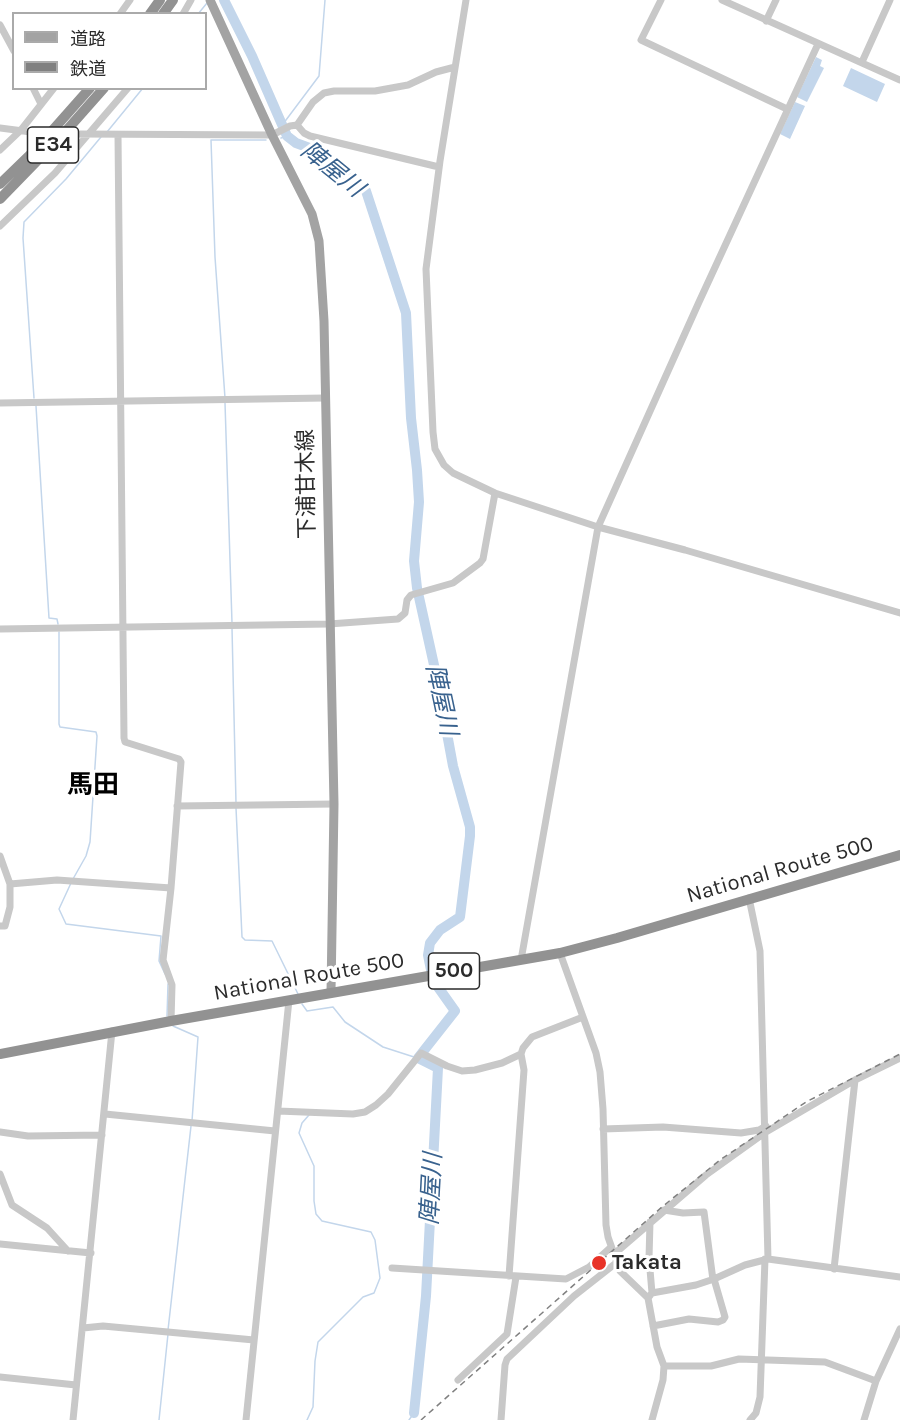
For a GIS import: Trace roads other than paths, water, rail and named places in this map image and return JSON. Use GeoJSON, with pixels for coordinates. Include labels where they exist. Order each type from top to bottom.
{"type":"FeatureCollection","features":[{"type":"Feature","properties":{"kind":"highway","name":"E34"},"geometry":{"type":"LineString","coordinates":[[0,184],[43,141],[88,90]]}},
{"type":"Feature","properties":{"kind":"highway","name":"E34"},"geometry":{"type":"LineString","coordinates":[[0,199],[59,140],[102,90]]}},
{"type":"Feature","properties":{"kind":"highway","name":"National Route 500"},"geometry":{"type":"LineString","coordinates":[[0,1054],[171,1020],[561,953],[900,855]]}},
{"type":"Feature","properties":{"kind":"main road","name":"下浦甘木線"},"geometry":{"type":"LineString","coordinates":[[210,0],[312,214],[319,241],[323,288],[326,398],[334,804],[331,992]]}},
{"type":"Feature","properties":{"kind":"street"},"geometry":{"type":"LineString","coordinates":[[466,0],[439,167],[428,248],[426,289],[435,449],[444,465],[453,473],[495,493],[598,527],[900,613]]}},
{"type":"Feature","properties":{"kind":"street"},"geometry":{"type":"LineString","coordinates":[[661,0],[641,40],[787,109]]}},
{"type":"Feature","properties":{"kind":"street"},"geometry":{"type":"LineString","coordinates":[[722,0],[900,80]]}},
{"type":"Feature","properties":{"kind":"street"},"geometry":{"type":"LineString","coordinates":[[766,21],[776,0]]}},
{"type":"Feature","properties":{"kind":"street"},"geometry":{"type":"LineString","coordinates":[[862,62],[890,0]]}},
{"type":"Feature","properties":{"kind":"street"},"geometry":{"type":"LineString","coordinates":[[0,25],[12,47]]}},
{"type":"Feature","properties":{"kind":"street"},"geometry":{"type":"LineString","coordinates":[[521,960],[598,527],[818,44]]}},
{"type":"Feature","properties":{"kind":"street"},"geometry":{"type":"LineString","coordinates":[[79,134],[275,134],[294,126],[313,102],[324,93],[375,90],[408,85],[436,72],[455,67]]}},
{"type":"Feature","properties":{"kind":"street"},"geometry":{"type":"LineString","coordinates":[[34,90],[41,104]]}},
{"type":"Feature","properties":{"kind":"street"},"geometry":{"type":"LineString","coordinates":[[0,150],[21,130],[52,90]]}},
{"type":"Feature","properties":{"kind":"street"},"geometry":{"type":"LineString","coordinates":[[0,226],[55,173],[126,90]]}},
{"type":"Feature","properties":{"kind":"street"},"geometry":{"type":"LineString","coordinates":[[294,126],[310,136],[439,167]]}},
{"type":"Feature","properties":{"kind":"street"},"geometry":{"type":"LineString","coordinates":[[0,128],[31,132]]}},
{"type":"Feature","properties":{"kind":"street"},"geometry":{"type":"LineString","coordinates":[[118,135],[119,401],[125,742],[179,759],[181,762],[163,960],[172,985],[171,1020]]}},
{"type":"Feature","properties":{"kind":"street"},"geometry":{"type":"LineString","coordinates":[[0,403],[326,398]]}},
{"type":"Feature","properties":{"kind":"street"},"geometry":{"type":"LineString","coordinates":[[0,629],[329,624],[398,619],[405,612],[407,600],[411,595],[453,583],[483,559],[495,493]]}},
{"type":"Feature","properties":{"kind":"street"},"geometry":{"type":"LineString","coordinates":[[177,806],[334,804]]}},
{"type":"Feature","properties":{"kind":"street"},"geometry":{"type":"LineString","coordinates":[[0,856],[10,884],[10,907],[5,926],[0,926]]}},
{"type":"Feature","properties":{"kind":"street"},"geometry":{"type":"LineString","coordinates":[[10,884],[57,880],[171,888]]}},
{"type":"Feature","properties":{"kind":"street"},"geometry":{"type":"LineString","coordinates":[[749,898],[760,951],[766,1129],[766,1259],[760,1396],[756,1413],[750,1420]]}},
{"type":"Feature","properties":{"kind":"street"},"geometry":{"type":"LineString","coordinates":[[561,953],[596,1053],[600,1072],[606,1225],[612,1251],[616,1263],[625,1276],[650,1296]]}},
{"type":"Feature","properties":{"kind":"street"},"geometry":{"type":"LineString","coordinates":[[246,1420],[289,1000]]}},
{"type":"Feature","properties":{"kind":"street"},"geometry":{"type":"LineString","coordinates":[[458,1380],[507,1334],[524,1070],[521,1054],[523,1048],[532,1037],[583,1017]]}},
{"type":"Feature","properties":{"kind":"street"},"geometry":{"type":"LineString","coordinates":[[73,1420],[112,1032]]}},
{"type":"Feature","properties":{"kind":"street"},"geometry":{"type":"LineString","coordinates":[[278,1111],[353,1114],[365,1112],[388,1094],[421,1053],[462,1071],[502,1063],[521,1054]]}},
{"type":"Feature","properties":{"kind":"street"},"geometry":{"type":"LineString","coordinates":[[392,1268],[566,1279],[612,1251],[766,1129],[900,1058]]}},
{"type":"Feature","properties":{"kind":"street"},"geometry":{"type":"LineString","coordinates":[[834,1269],[855,1080]]}},
{"type":"Feature","properties":{"kind":"street"},"geometry":{"type":"LineString","coordinates":[[105,1114],[275,1131]]}},
{"type":"Feature","properties":{"kind":"street"},"geometry":{"type":"LineString","coordinates":[[603,1129],[663,1127],[741,1132],[766,1129]]}},
{"type":"Feature","properties":{"kind":"street"},"geometry":{"type":"LineString","coordinates":[[0,1132],[28,1136],[102,1135]]}},
{"type":"Feature","properties":{"kind":"street"},"geometry":{"type":"LineString","coordinates":[[0,1174],[12,1205],[47,1228],[68,1251]]}},
{"type":"Feature","properties":{"kind":"street"},"geometry":{"type":"LineString","coordinates":[[653,1326],[689,1319],[718,1322],[725,1317],[713,1279],[704,1212],[683,1213],[664,1210]]}},
{"type":"Feature","properties":{"kind":"street"},"geometry":{"type":"LineString","coordinates":[[650,1222],[650,1296],[657,1347],[664,1366],[663,1380],[652,1420]]}},
{"type":"Feature","properties":{"kind":"street"},"geometry":{"type":"LineString","coordinates":[[0,1244],[90,1253]]}},
{"type":"Feature","properties":{"kind":"street"},"geometry":{"type":"LineString","coordinates":[[650,1296],[713,1279],[745,1265],[766,1259],[900,1278]]}},
{"type":"Feature","properties":{"kind":"street"},"geometry":{"type":"LineString","coordinates":[[501,1420],[507,1359],[574,1296],[616,1263]]}},
{"type":"Feature","properties":{"kind":"street"},"geometry":{"type":"LineString","coordinates":[[83,1328],[103,1326],[254,1340]]}},
{"type":"Feature","properties":{"kind":"street"},"geometry":{"type":"LineString","coordinates":[[864,1420],[876,1381],[900,1329]]}},
{"type":"Feature","properties":{"kind":"street"},"geometry":{"type":"LineString","coordinates":[[664,1366],[711,1366],[739,1359],[825,1362],[876,1381]]}},
{"type":"Feature","properties":{"kind":"street"},"geometry":{"type":"LineString","coordinates":[[0,1377],[76,1385]]}},
{"type":"Feature","properties":{"kind":"water"},"geometry":{"type":"Polygon","coordinates":[[[816,57],[822,60],[820,66],[824,68],[807,102],[797,97],[816,57]]]}},
{"type":"Feature","properties":{"kind":"water"},"geometry":{"type":"Polygon","coordinates":[[[851,68],[885,84],[877,102],[843,86],[851,68]]]}},
{"type":"Feature","properties":{"kind":"water"},"geometry":{"type":"Polygon","coordinates":[[[795,102],[805,106],[790,139],[780,134],[795,102]]]}},
{"type":"Feature","properties":{"kind":"waterway","name":"陣屋川"},"geometry":{"type":"LineString","coordinates":[[224,0],[252,56],[287,136],[296,143],[315,150],[366,191],[406,313],[411,418],[419,502],[414,561],[417,588],[453,766],[470,827],[460,917],[440,930],[430,943],[428,955],[433,980],[455,1011],[418,1058],[438,1068],[426,1296],[414,1413]]}},
{"type":"Feature","properties":{"kind":"waterway"},"geometry":{"type":"LineString","coordinates":[[283,124],[319,76],[325,0]]}},
{"type":"Feature","properties":{"kind":"waterway"},"geometry":{"type":"LineString","coordinates":[[200,12],[207,3]]}},
{"type":"Feature","properties":{"kind":"waterway"},"geometry":{"type":"LineString","coordinates":[[107,132],[141,90]]}},
{"type":"Feature","properties":{"kind":"waterway","name":"陣屋川"},"geometry":{"type":"LineString","coordinates":[[281,138],[287,136]]}},
{"type":"Feature","properties":{"kind":"waterway"},"geometry":{"type":"LineString","coordinates":[[34,398],[23,238],[24,222],[66,179],[101,137]]}},
{"type":"Feature","properties":{"kind":"waterway"},"geometry":{"type":"LineString","coordinates":[[225,398],[215,257],[211,140],[266,140]]}},
{"type":"Feature","properties":{"kind":"waterway"},"geometry":{"type":"LineString","coordinates":[[225,403],[232,623]]}},
{"type":"Feature","properties":{"kind":"waterway"},"geometry":{"type":"LineString","coordinates":[[36,406],[49,618],[57,619],[58,624]]}},
{"type":"Feature","properties":{"kind":"waterway"},"geometry":{"type":"LineString","coordinates":[[232,628],[236,803]]}},
{"type":"Feature","properties":{"kind":"waterway"},"geometry":{"type":"LineString","coordinates":[[59,632],[60,727],[96,732],[97,736],[90,842],[86,856],[73,879]]}},
{"type":"Feature","properties":{"kind":"waterway"},"geometry":{"type":"LineString","coordinates":[[236,808],[242,937],[245,940],[272,941],[298,994]]}},
{"type":"Feature","properties":{"kind":"waterway"},"geometry":{"type":"LineString","coordinates":[[71,883],[59,909],[66,924],[161,936],[159,961],[165,974]]}},
{"type":"Feature","properties":{"kind":"waterway"},"geometry":{"type":"LineString","coordinates":[[167,1016],[168,984]]}},
{"type":"Feature","properties":{"kind":"waterway"},"geometry":{"type":"LineString","coordinates":[[302,1004],[307,1011],[333,1007],[345,1022],[383,1047],[414,1057]]}},
{"type":"Feature","properties":{"kind":"waterway"},"geometry":{"type":"LineString","coordinates":[[173,1026],[198,1037],[192,1121]]}},
{"type":"Feature","properties":{"kind":"waterway"},"geometry":{"type":"LineString","coordinates":[[307,1420],[313,1407],[318,1342],[363,1297],[374,1293],[380,1278],[375,1240],[371,1232],[322,1221],[316,1214],[314,1166],[299,1133],[302,1123],[309,1115]]}},
{"type":"Feature","properties":{"kind":"waterway"},"geometry":{"type":"LineString","coordinates":[[168,1330],[191,1126]]}},
{"type":"Feature","properties":{"kind":"waterway"},"geometry":{"type":"LineString","coordinates":[[159,1420],[168,1334]]}},
{"type":"Feature","properties":{"kind":"waterway"},"geometry":{"type":"LineString","coordinates":[[409,1420],[414,1413]]}},
{"type":"Feature","properties":{"kind":"tunnel"},"geometry":{"type":"LineString","coordinates":[[31,132],[53,133]]}},
{"type":"Feature","properties":{"kind":"railway"},"geometry":{"type":"LineString","coordinates":[[421,1420],[662,1207],[720,1160],[806,1102],[900,1054]]}},
{"type":"Feature","properties":{"kind":"place","name":"Takata"},"geometry":{"type":"Point","coordinates":[599,1263]}},
{"type":"Feature","properties":{"kind":"district","name":"馬田"},"geometry":{"type":"Point","coordinates":[93,786]}}]}
